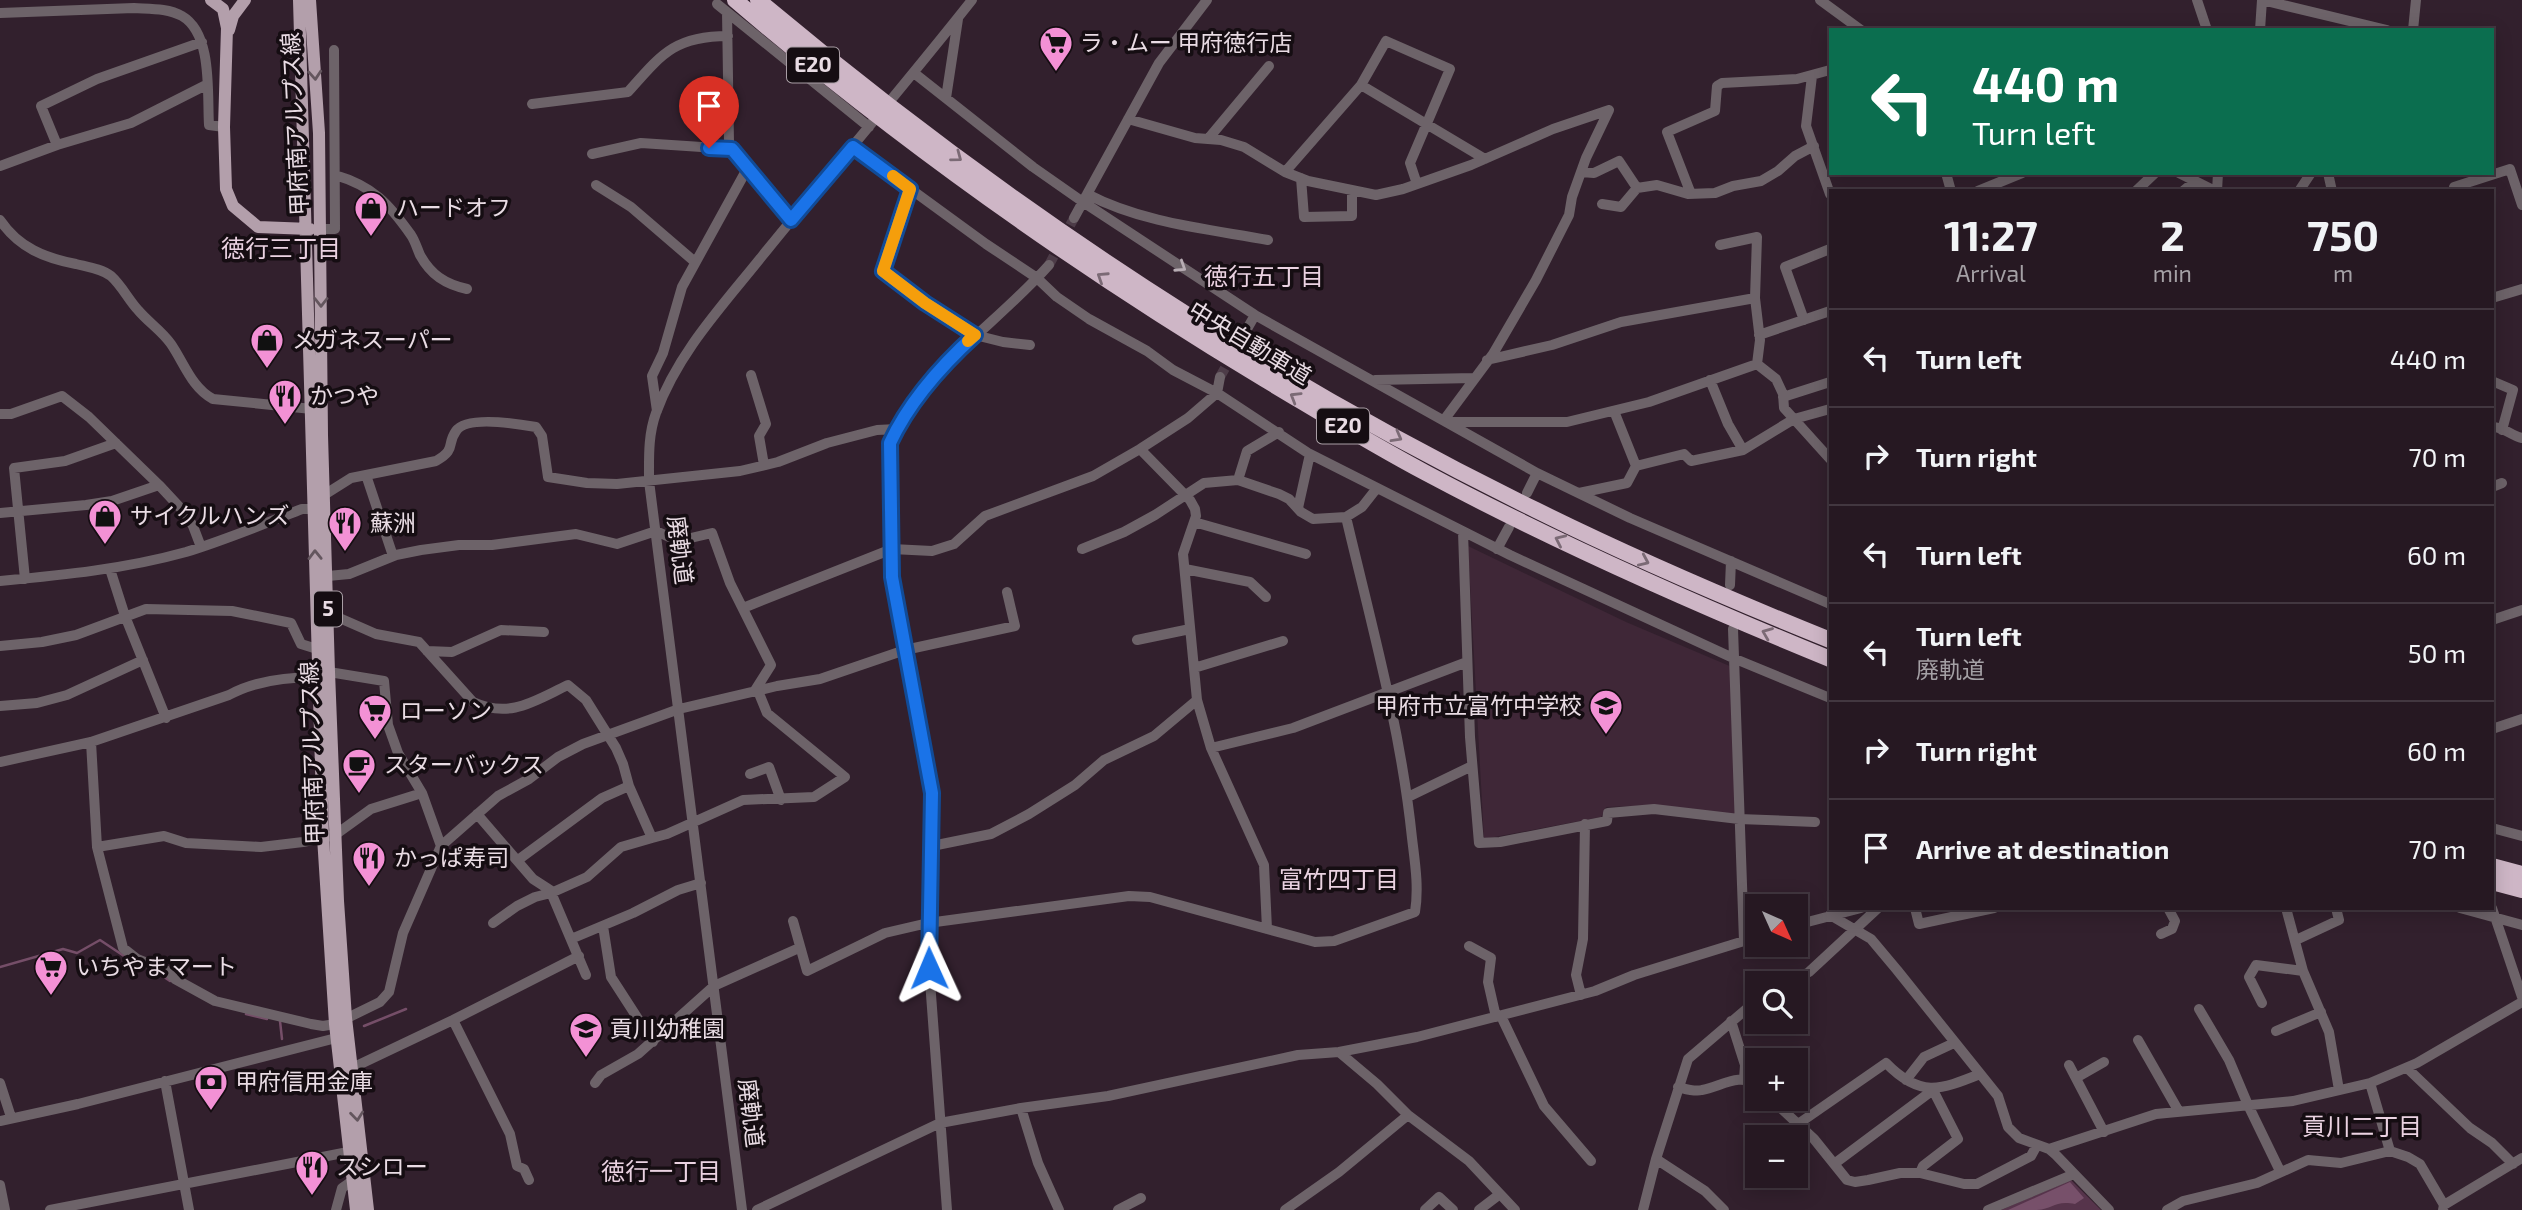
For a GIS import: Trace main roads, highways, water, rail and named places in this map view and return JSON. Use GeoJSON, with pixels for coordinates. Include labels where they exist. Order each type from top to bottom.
{"type":"FeatureCollection","features":[{"type":"Feature","properties":{"kind":"highway","name":"中央自動車道"},"geometry":{"type":"LineString","coordinates":[[758,0],[897,122],[1209,328],[1320,395],[1535,510],[1644,561],[1829,640]]}},
{"type":"Feature","properties":{"kind":"highway","name":"中央自動車道"},"geometry":{"type":"LineString","coordinates":[[731,6],[897,122],[1099,275],[1201,341],[1424,472],[1623,569],[1829,659]]}},
{"type":"Feature","properties":{"kind":"highway"},"geometry":{"type":"LineString","coordinates":[[2494,867],[2522,874]]}},
{"type":"Feature","properties":{"kind":"highway"},"geometry":{"type":"LineString","coordinates":[[2494,883],[2522,890]]}},
{"type":"Feature","properties":{"kind":"main road"},"geometry":{"type":"LineString","coordinates":[[211,0],[223,9],[228,33]]}},
{"type":"Feature","properties":{"kind":"main road"},"geometry":{"type":"LineString","coordinates":[[245,0],[233,16],[228,33],[224,127],[226,189],[233,206],[258,227],[321,229]]}},
{"type":"Feature","properties":{"kind":"main road","name":"甲府南アルプス線"},"geometry":{"type":"LineString","coordinates":[[305,4],[319,133],[321,504],[317,649],[323,675]]}},
{"type":"Feature","properties":{"kind":"main road","name":"甲府南アルプス線"},"geometry":{"type":"LineString","coordinates":[[305,4],[304,230],[312,409],[328,576],[323,675],[329,836],[348,1152],[356,1210]]}},
{"type":"Feature","properties":{"kind":"main road","name":"甲府南アルプス線"},"geometry":{"type":"LineString","coordinates":[[342,1036],[352,1068],[368,1210]]}},
{"type":"Feature","properties":{"kind":"waterway"},"geometry":{"type":"LineString","coordinates":[[0,967],[63,949],[77,953],[100,940],[130,960]]}},
{"type":"Feature","properties":{"kind":"waterway"},"geometry":{"type":"LineString","coordinates":[[158,973],[170,981]]}},
{"type":"Feature","properties":{"kind":"waterway"},"geometry":{"type":"LineString","coordinates":[[364,1026],[406,1009]]}},
{"type":"Feature","properties":{"kind":"waterway"},"geometry":{"type":"LineString","coordinates":[[246,1014],[267,1019]]}},
{"type":"Feature","properties":{"kind":"waterway"},"geometry":{"type":"LineString","coordinates":[[280,1021],[282,1039]]}},
{"type":"Feature","properties":{"kind":"tunnel"},"geometry":{"type":"LineString","coordinates":[[1049,265],[1074,218]]}},
{"type":"Feature","properties":{"kind":"tunnel"},"geometry":{"type":"LineString","coordinates":[[1220,377],[1247,329]]}},
{"type":"Feature","properties":{"kind":"place","name":"ラ・ムー 甲府徳行店"},"geometry":{"type":"Point","coordinates":[1056,73]}},
{"type":"Feature","properties":{"kind":"place","name":"ハードオフ"},"geometry":{"type":"Point","coordinates":[371,238]}},
{"type":"Feature","properties":{"kind":"place","name":"メガネスーパー"},"geometry":{"type":"Point","coordinates":[267,370]}},
{"type":"Feature","properties":{"kind":"place","name":"かつや"},"geometry":{"type":"Point","coordinates":[285,426]}},
{"type":"Feature","properties":{"kind":"place","name":"サイクルハンズ"},"geometry":{"type":"Point","coordinates":[105,546]}},
{"type":"Feature","properties":{"kind":"place","name":"蘇洲"},"geometry":{"type":"Point","coordinates":[345,553]}},
{"type":"Feature","properties":{"kind":"place","name":"甲府市立富竹中学校"},"geometry":{"type":"Point","coordinates":[1606,736]}},
{"type":"Feature","properties":{"kind":"place","name":"ローソン"},"geometry":{"type":"Point","coordinates":[375,741]}},
{"type":"Feature","properties":{"kind":"place","name":"スターバックス"},"geometry":{"type":"Point","coordinates":[359,795]}},
{"type":"Feature","properties":{"kind":"place","name":"かっぱ寿司"},"geometry":{"type":"Point","coordinates":[369,888]}},
{"type":"Feature","properties":{"kind":"place","name":"いちやまマート"},"geometry":{"type":"Point","coordinates":[51,997]}},
{"type":"Feature","properties":{"kind":"place","name":"貢川幼稚園"},"geometry":{"type":"Point","coordinates":[586,1059]}},
{"type":"Feature","properties":{"kind":"place","name":"甲府信用金庫"},"geometry":{"type":"Point","coordinates":[211,1112]}},
{"type":"Feature","properties":{"kind":"place","name":"スシロー"},"geometry":{"type":"Point","coordinates":[312,1197]}},
{"type":"Feature","properties":{"kind":"district","name":"徳行三丁目"},"geometry":{"type":"Point","coordinates":[281,249]}},
{"type":"Feature","properties":{"kind":"district","name":"徳行五丁目"},"geometry":{"type":"Point","coordinates":[1264,277]}},
{"type":"Feature","properties":{"kind":"district","name":"富竹四丁目"},"geometry":{"type":"Point","coordinates":[1339,880]}},
{"type":"Feature","properties":{"kind":"district","name":"貢川二丁目"},"geometry":{"type":"Point","coordinates":[2362,1127]}},
{"type":"Feature","properties":{"kind":"district","name":"徳行一丁目"},"geometry":{"type":"Point","coordinates":[661,1172]}}]}
